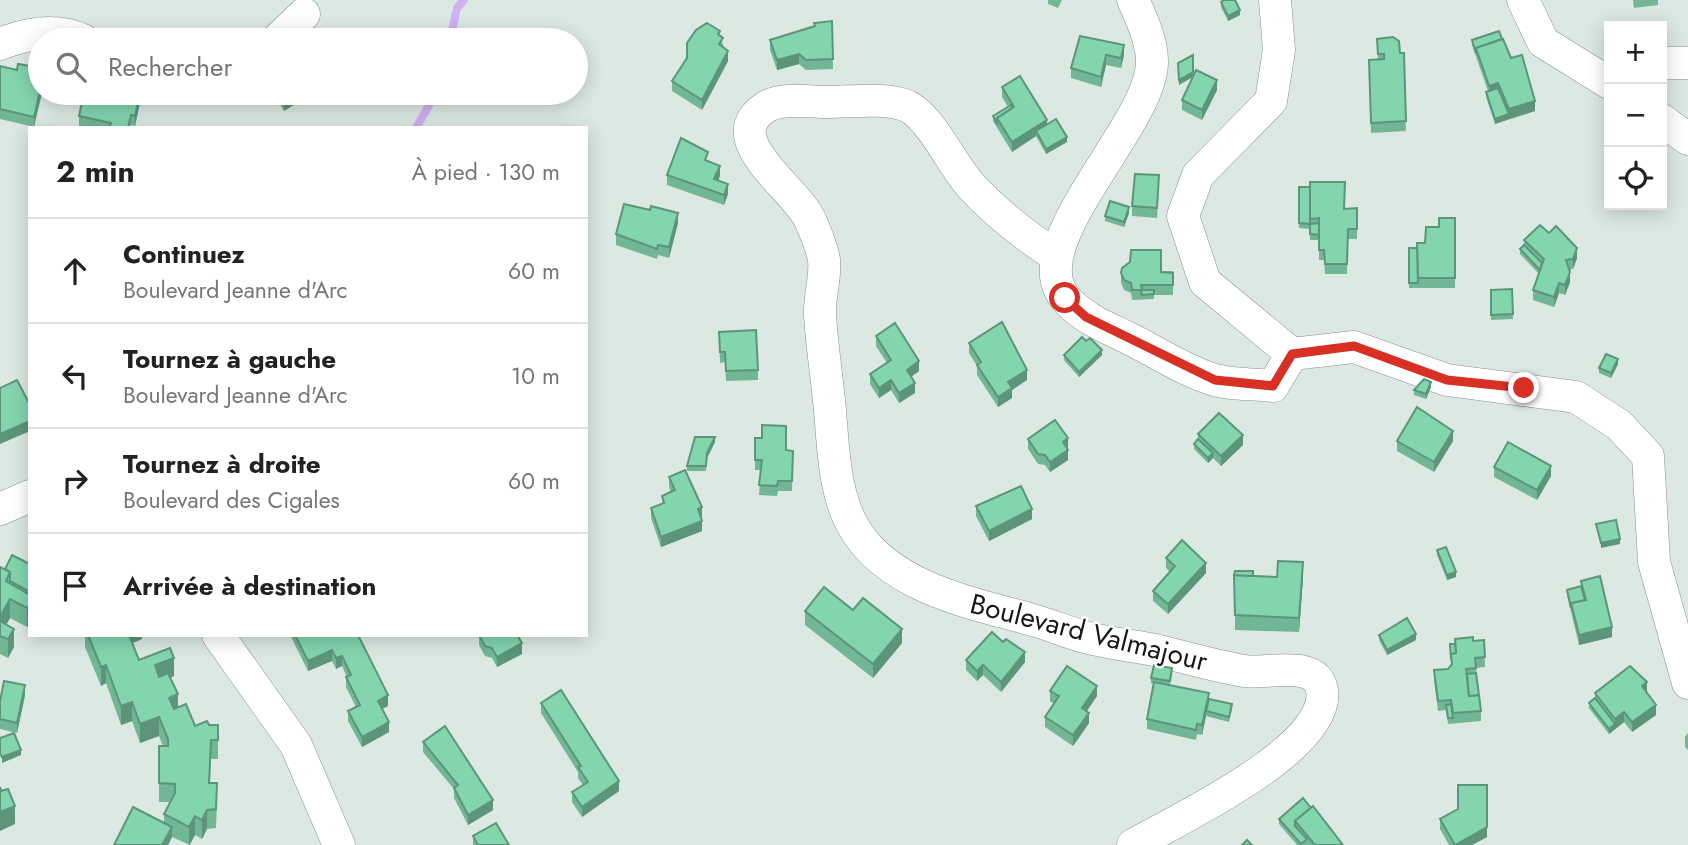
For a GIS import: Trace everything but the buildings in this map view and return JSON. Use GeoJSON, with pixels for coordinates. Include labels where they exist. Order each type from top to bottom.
{"type":"FeatureCollection","features":[{"type":"Feature","properties":{"kind":"street"},"geometry":{"type":"LineString","coordinates":[[1133,0],[1141,16],[1152,60],[1146,92],[1068,227],[1056,256],[1056,279],[1065,298],[1086,317],[1215,380],[1273,386],[1292,354]]}},
{"type":"Feature","properties":{"kind":"street"},"geometry":{"type":"LineString","coordinates":[[1275,0],[1279,50],[1270,102],[1198,175],[1183,216],[1205,282],[1292,354],[1354,346],[1447,380],[1576,397],[1619,425],[1648,456],[1654,562],[1688,683]]}},
{"type":"Feature","properties":{"kind":"street"},"geometry":{"type":"LineString","coordinates":[[1524,0],[1543,43],[1595,66]]}},
{"type":"Feature","properties":{"kind":"street"},"geometry":{"type":"LineString","coordinates":[[289,28],[304,14]]}},
{"type":"Feature","properties":{"kind":"street"},"geometry":{"type":"LineString","coordinates":[[0,44],[28,37]]}},
{"type":"Feature","properties":{"kind":"street"},"geometry":{"type":"LineString","coordinates":[[1667,63],[1688,62]]}},
{"type":"Feature","properties":{"kind":"street","name":"Boulevard Valmajour"},"geometry":{"type":"LineString","coordinates":[[1056,256],[1016,230],[970,184],[930,127],[912,108],[895,103],[788,102],[767,105],[756,117],[750,132],[751,146],[760,161],[792,191],[807,211],[824,262],[820,311],[835,485],[851,524],[886,565],[948,596],[1087,638],[1247,672],[1293,670],[1309,674],[1322,688],[1321,703],[1311,726],[1291,747],[1238,787],[1133,845]]}},
{"type":"Feature","properties":{"kind":"street"},"geometry":{"type":"LineString","coordinates":[[1667,124],[1688,139]]}},
{"type":"Feature","properties":{"kind":"street"},"geometry":{"type":"LineString","coordinates":[[0,509],[28,497]]}},
{"type":"Feature","properties":{"kind":"street"},"geometry":{"type":"LineString","coordinates":[[219,637],[296,744],[339,845]]}},
{"type":"Feature","properties":{"kind":"waterway"},"geometry":{"type":"LineString","coordinates":[[453,28],[457,8],[464,0]]}},
{"type":"Feature","properties":{"kind":"waterway"},"geometry":{"type":"LineString","coordinates":[[417,126],[429,105]]}},
{"type":"Feature","properties":{"kind":"route"},"geometry":{"type":"LineString","coordinates":[[1065,298],[1086,317],[1215,380],[1273,386],[1292,354],[1354,346],[1447,380],[1524,388]]}}]}
